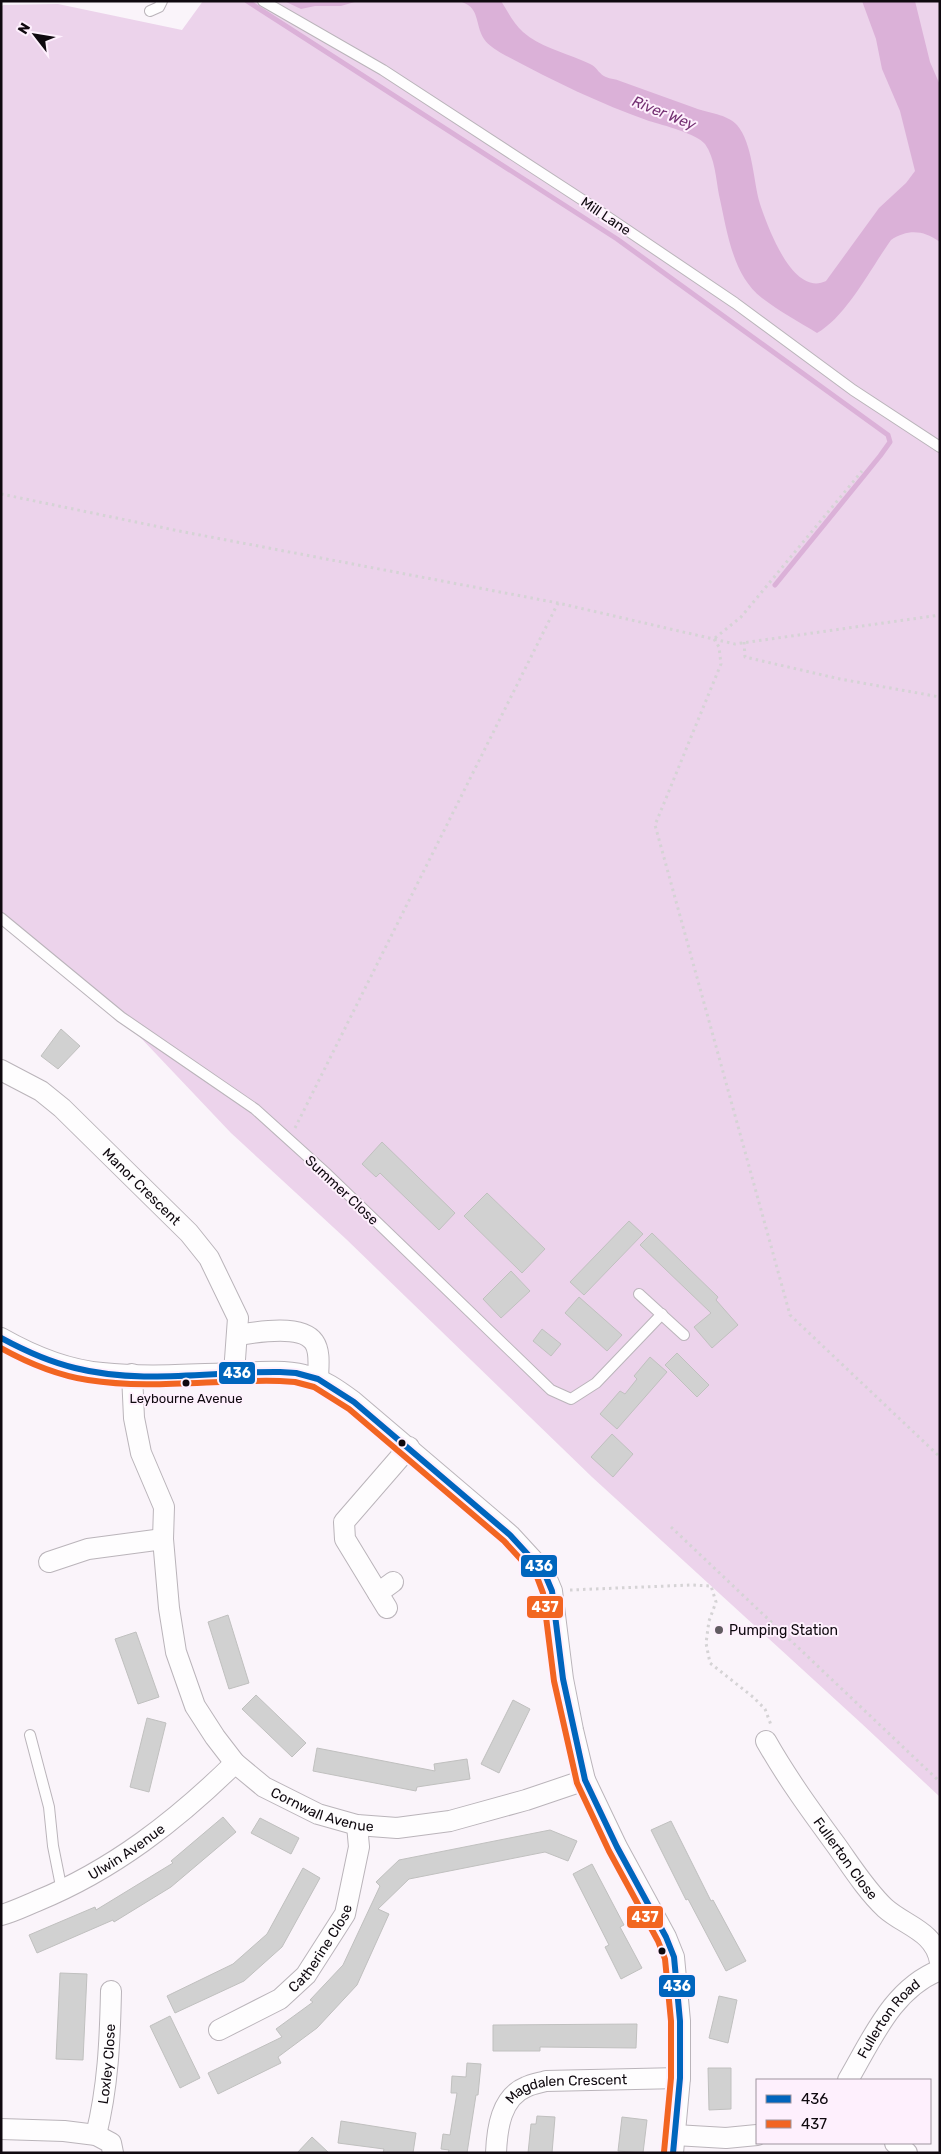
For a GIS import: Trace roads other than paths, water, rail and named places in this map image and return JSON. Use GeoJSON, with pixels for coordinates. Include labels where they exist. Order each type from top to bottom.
{"type":"FeatureCollection","features":[{"type":"Feature","properties":{"kind":"street","name":"Manor Crescent"},"geometry":{"type":"LineString","coordinates":[[1,1070],[41,1092],[62,1108],[189,1233],[209,1258],[238,1318],[234,1373]]}},
{"type":"Feature","properties":{"kind":"street"},"geometry":{"type":"LineString","coordinates":[[238,1335],[265,1331],[298,1332],[314,1341],[318,1354],[318,1380]]}},
{"type":"Feature","properties":{"kind":"street"},"geometry":{"type":"LineString","coordinates":[[1,1338],[57,1363],[100,1373],[265,1372],[305,1375],[318,1380],[335,1388],[409,1447],[510,1535],[544,1572],[552,1591],[563,1679],[573,1730],[586,1780],[617,1847],[666,1937],[674,1957],[680,2021],[680,2078],[674,2144],[756,2135]]}},
{"type":"Feature","properties":{"kind":"street"},"geometry":{"type":"LineString","coordinates":[[50,1562],[88,1549],[162,1539],[164,1507],[141,1453],[134,1418],[132,1374]]}},
{"type":"Feature","properties":{"kind":"street"},"geometry":{"type":"LineString","coordinates":[[386,1594],[344,1539],[344,1522],[409,1447]]}},
{"type":"Feature","properties":{"kind":"street","name":"Cornwall Avenue"},"geometry":{"type":"LineString","coordinates":[[162,1539],[169,1608],[176,1652],[196,1706],[215,1737],[235,1763],[264,1787],[318,1814],[357,1825],[397,1828],[450,1821],[526,1800],[586,1780]]}},
{"type":"Feature","properties":{"kind":"street","name":"Fullerton Close"},"geometry":{"type":"LineString","coordinates":[[766,1741],[786,1775],[863,1882],[886,1908],[922,1932],[937,1948],[940,1962]]}},
{"type":"Feature","properties":{"kind":"street","name":"Ulwin Avenue"},"geometry":{"type":"LineString","coordinates":[[1,1915],[62,1891],[136,1848],[200,1797],[235,1763]]}},
{"type":"Feature","properties":{"kind":"street","name":"Catherine Close"},"geometry":{"type":"LineString","coordinates":[[219,2030],[280,1999],[306,1975],[345,1914],[359,1847],[357,1825]]}},
{"type":"Feature","properties":{"kind":"street","name":"Fullerton Road"},"geometry":{"type":"LineString","coordinates":[[849,2079],[897,2001],[918,1981],[940,1970]]}},
{"type":"Feature","properties":{"kind":"street","name":"Loxley Close"},"geometry":{"type":"LineString","coordinates":[[96,2135],[104,2102],[109,2049],[111,1991]]}},
{"type":"Feature","properties":{"kind":"street","name":"Magdalen Crescent"},"geometry":{"type":"LineString","coordinates":[[496,2153],[496,2135],[503,2113],[510,2098],[525,2087],[546,2081],[680,2078]]}},
{"type":"Feature","properties":{"kind":"street"},"geometry":{"type":"LineString","coordinates":[[1,2129],[64,2131],[96,2135],[111,2143],[113,2153]]}},
{"type":"Feature","properties":{"kind":"street"},"geometry":{"type":"LineString","coordinates":[[896,2144],[907,2153]]}},
{"type":"Feature","properties":{"kind":"lane"},"geometry":{"type":"LineString","coordinates":[[150,11],[159,7],[162,1]]}},
{"type":"Feature","properties":{"kind":"lane","name":"Mill Lane"},"geometry":{"type":"LineString","coordinates":[[263,1],[383,70],[573,194],[735,304],[853,390],[940,447]]}},
{"type":"Feature","properties":{"kind":"lane","name":"Summer Close"},"geometry":{"type":"LineString","coordinates":[[1,918],[121,1017],[255,1109],[327,1174],[551,1390],[571,1399],[596,1383],[662,1314]]}},
{"type":"Feature","properties":{"kind":"lane"},"geometry":{"type":"LineString","coordinates":[[639,1294],[684,1335]]}},
{"type":"Feature","properties":{"kind":"lane"},"geometry":{"type":"LineString","coordinates":[[30,1735],[49,1807],[53,1846],[62,1891]]}},
{"type":"Feature","properties":{"kind":"water"},"geometry":{"type":"Polygon","coordinates":[[[284,1],[358,1],[341,6],[315,6],[301,9],[284,1]]]}},
{"type":"Feature","properties":{"kind":"water","name":"River Wey"},"geometry":{"type":"Polygon","coordinates":[[[458,1],[501,1],[520,29],[536,41],[591,64],[608,78],[733,121],[746,142],[760,204],[776,243],[793,270],[803,279],[814,283],[826,281],[879,208],[906,183],[915,171],[900,111],[882,69],[876,39],[862,1],[915,1],[930,62],[940,85],[940,242],[928,235],[916,232],[903,234],[891,240],[848,304],[828,326],[817,333],[762,298],[744,277],[732,251],[713,162],[705,144],[701,140],[592,98],[501,53],[484,39],[474,11],[465,3],[458,1]]]}},
{"type":"Feature","properties":{"kind":"waterway"},"geometry":{"type":"LineString","coordinates":[[247,1],[617,239],[888,435],[890,442],[880,456],[775,585]]}},
{"type":"Feature","properties":{"kind":"place","name":"Leybourne Avenue"},"geometry":{"type":"Point","coordinates":[186,1383]}},
{"type":"Feature","properties":{"kind":"place","name":"Pumping Station"},"geometry":{"type":"Point","coordinates":[719,1630]}}]}
